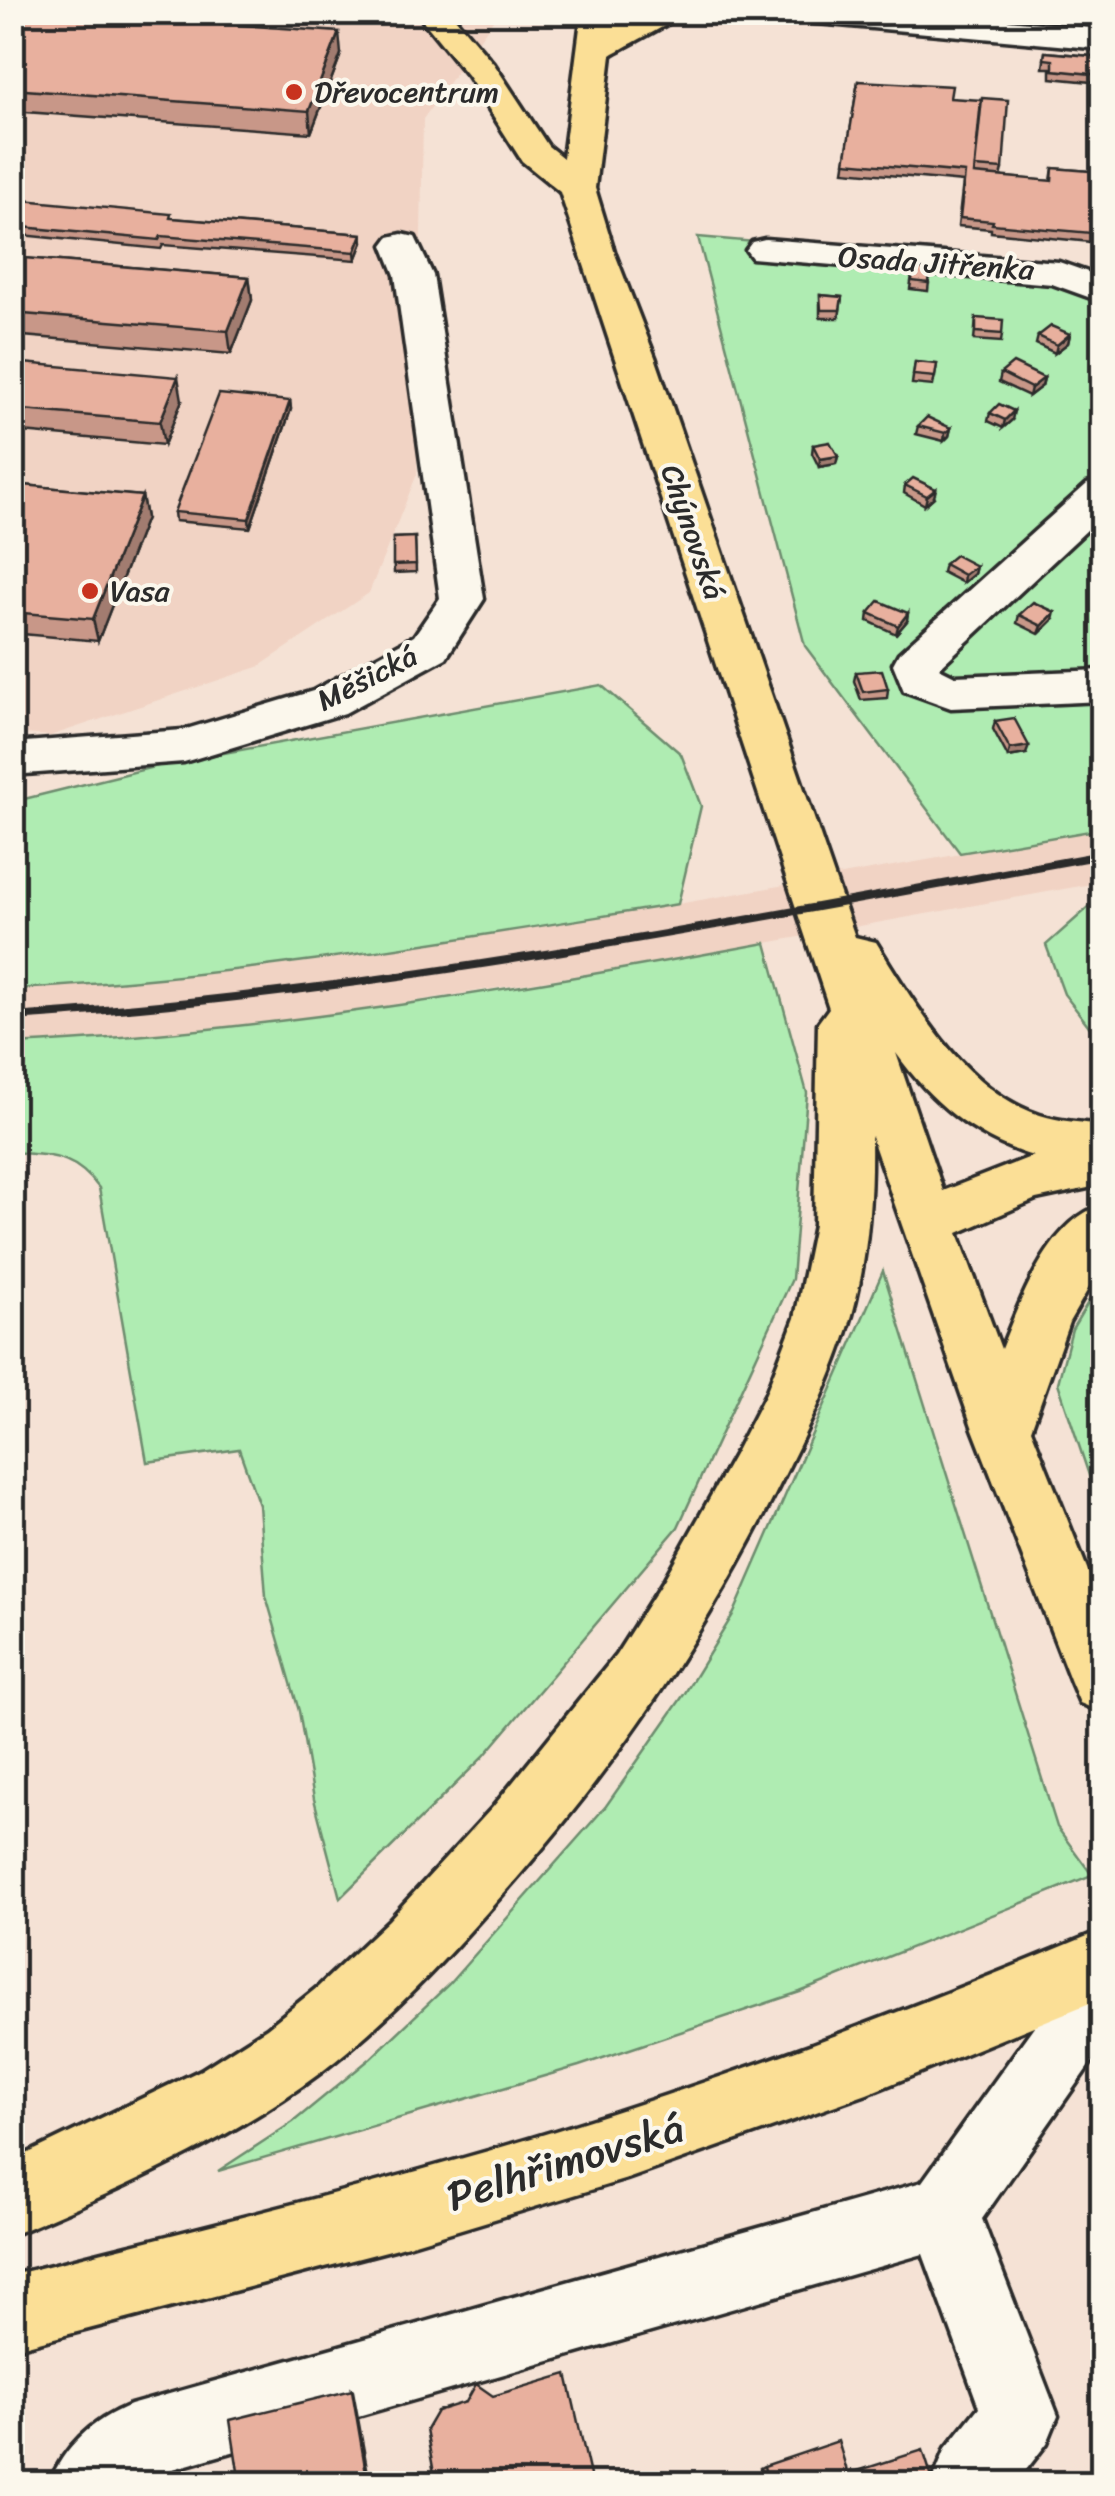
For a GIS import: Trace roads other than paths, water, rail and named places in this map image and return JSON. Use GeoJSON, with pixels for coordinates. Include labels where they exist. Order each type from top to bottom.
{"type":"FeatureCollection","features":[{"type":"Feature","properties":{"kind":"main road"},"geometry":{"type":"LineString","coordinates":[[432,12],[482,71],[535,154],[577,188]]}},
{"type":"Feature","properties":{"kind":"main road","name":"Chýnovská"},"geometry":{"type":"LineString","coordinates":[[599,12],[577,188],[596,254],[810,875]]}},
{"type":"Feature","properties":{"kind":"main road"},"geometry":{"type":"LineString","coordinates":[[593,50],[637,24],[669,12]]}},
{"type":"Feature","properties":{"kind":"main road"},"geometry":{"type":"LineString","coordinates":[[810,875],[927,1223],[1002,1429],[1102,1682]]}},
{"type":"Feature","properties":{"kind":"main road"},"geometry":{"type":"LineString","coordinates":[[810,875],[921,1053],[961,1094],[1006,1126],[1031,1136],[1057,1143],[1102,1146]]}},
{"type":"Feature","properties":{"kind":"main road"},"geometry":{"type":"LineString","coordinates":[[12,2199],[242,2084],[338,2016],[382,1978],[542,1802],[622,1698],[760,1463],[796,1389],[830,1294],[844,1206],[845,986]]}},
{"type":"Feature","properties":{"kind":"main road"},"geometry":{"type":"LineString","coordinates":[[927,1223],[1009,1184],[1048,1172],[1102,1163]]}},
{"type":"Feature","properties":{"kind":"main road"},"geometry":{"type":"LineString","coordinates":[[1002,1429],[1048,1303],[1072,1262],[1102,1228]]}},
{"type":"Feature","properties":{"kind":"main road","name":"Pelhřimovská"},"geometry":{"type":"LineString","coordinates":[[12,2312],[290,2242],[626,2145],[892,2050],[1102,1964]]}},
{"type":"Feature","properties":{"kind":"street"},"geometry":{"type":"LineString","coordinates":[[806,12],[1102,39]]}},
{"type":"Feature","properties":{"kind":"street","name":"Měšická"},"geometry":{"type":"LineString","coordinates":[[12,759],[184,746],[328,702],[430,647],[462,598],[414,275],[402,245]]}},
{"type":"Feature","properties":{"kind":"street","name":"Osada Jitřenka"},"geometry":{"type":"LineString","coordinates":[[765,250],[1059,273],[1102,291]]}},
{"type":"Feature","properties":{"kind":"street"},"geometry":{"type":"LineString","coordinates":[[1102,492],[915,664],[920,680],[951,692],[1102,686]]}},
{"type":"Feature","properties":{"kind":"street"},"geometry":{"type":"LineString","coordinates":[[87,2484],[130,2443],[944,2212],[1102,1989]]}},
{"type":"Feature","properties":{"kind":"street"},"geometry":{"type":"LineString","coordinates":[[944,2212],[1020,2416],[972,2475]]}},
{"type":"Feature","properties":{"kind":"railway"},"geometry":{"type":"LineString","coordinates":[[12,1017],[149,1006],[423,973],[695,929],[1102,855]]}},
{"type":"Feature","properties":{"kind":"place","name":"Dřevocentrum"},"geometry":{"type":"Point","coordinates":[294,92]}},
{"type":"Feature","properties":{"kind":"place","name":"Vasa"},"geometry":{"type":"Point","coordinates":[90,591]}}]}
